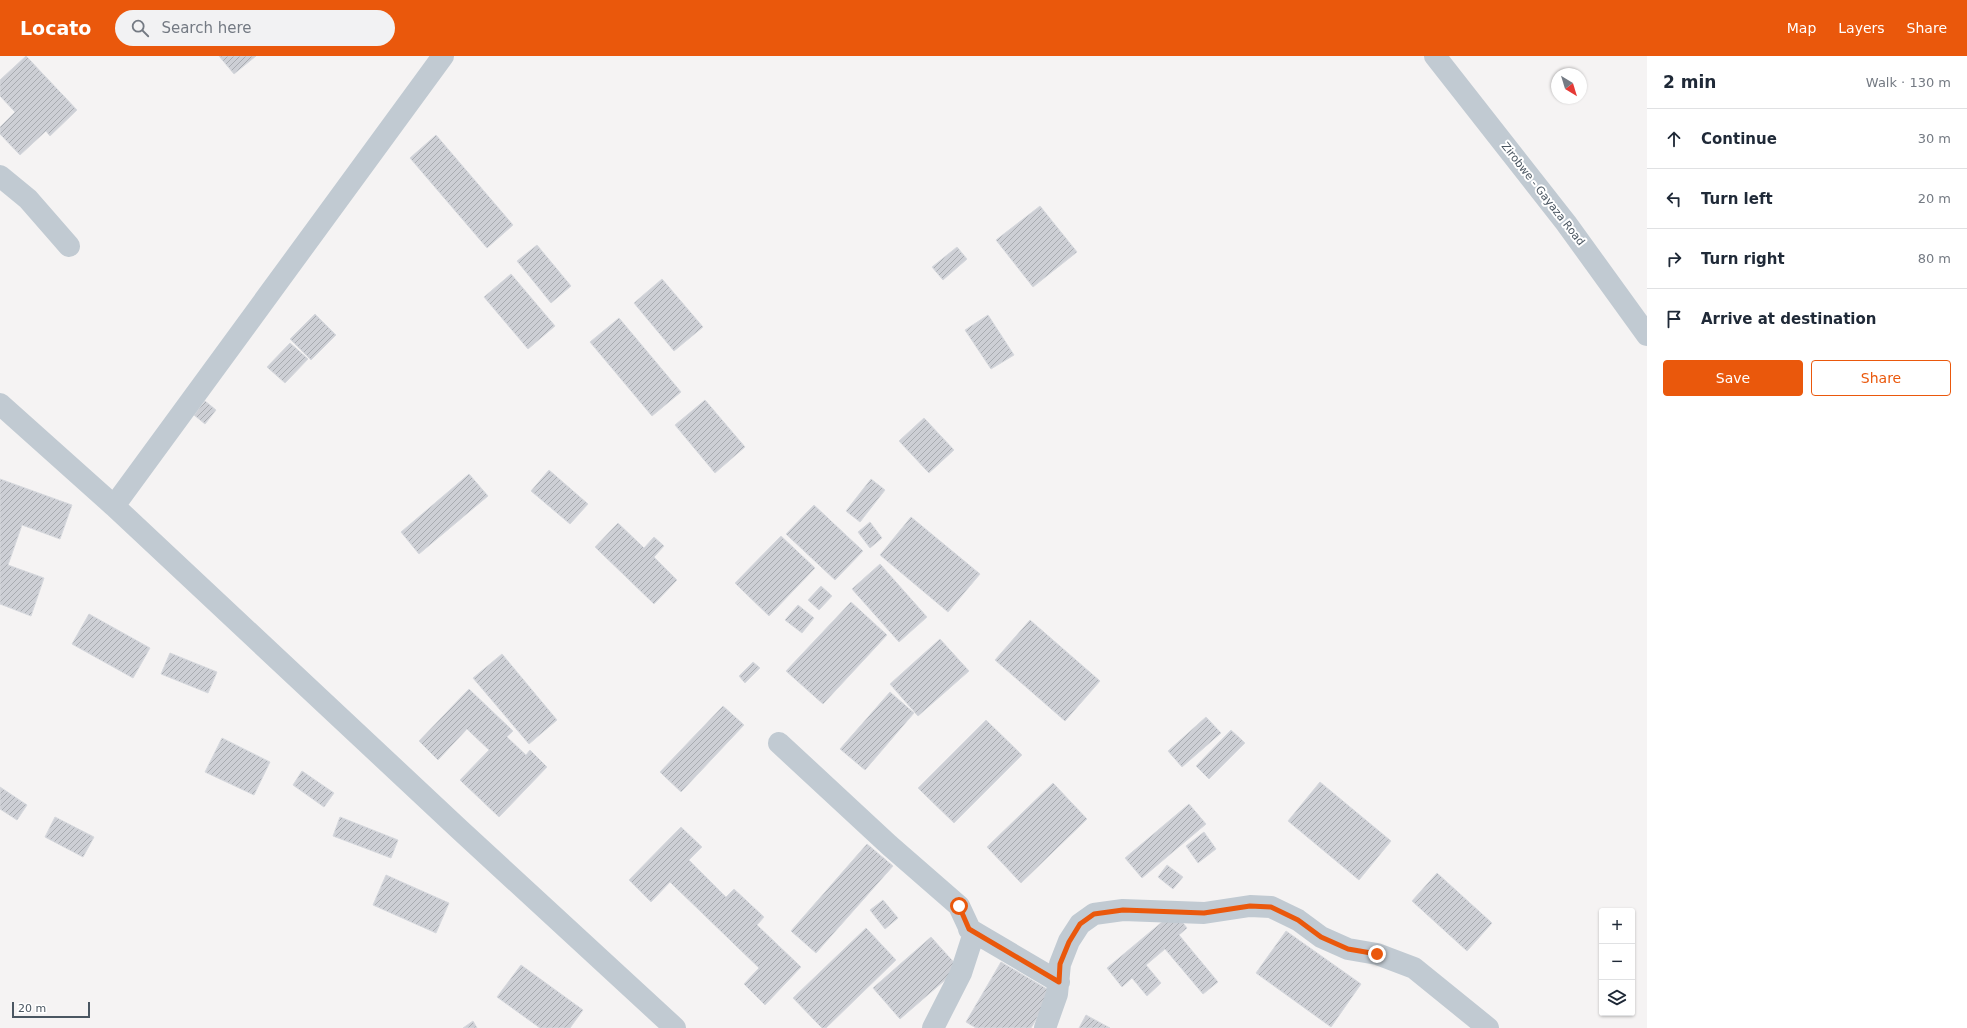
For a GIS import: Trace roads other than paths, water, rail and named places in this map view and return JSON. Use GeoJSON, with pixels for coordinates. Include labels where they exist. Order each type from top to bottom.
{"type":"FeatureCollection","features":[{"type":"Feature","properties":{"kind":"street"},"geometry":{"type":"LineString","coordinates":[[114,506],[443,56]]}},
{"type":"Feature","properties":{"kind":"street","name":"Zirobwe - Gayaza Road"},"geometry":{"type":"LineString","coordinates":[[1435,56],[1566,223],[1647,335]]}},
{"type":"Feature","properties":{"kind":"street"},"geometry":{"type":"LineString","coordinates":[[0,176],[28,199],[70,246]]}},
{"type":"Feature","properties":{"kind":"street"},"geometry":{"type":"LineString","coordinates":[[0,404],[114,506],[459,830],[675,1028]]}},
{"type":"Feature","properties":{"kind":"street"},"geometry":{"type":"LineString","coordinates":[[779,744],[889,845],[959,906],[973,936],[961,973],[933,1028]]}},
{"type":"Feature","properties":{"kind":"street"},"geometry":{"type":"LineString","coordinates":[[1045,1028],[1057,994],[1060,964],[1069,942],[1080,924],[1094,914],[1123,910],[1204,913],[1250,906],[1271,907],[1298,920],[1321,937],[1348,949],[1377,954],[1414,968],[1488,1028]]}},
{"type":"Feature","properties":{"kind":"street"},"geometry":{"type":"LineString","coordinates":[[969,929],[1059,982]]}}]}
